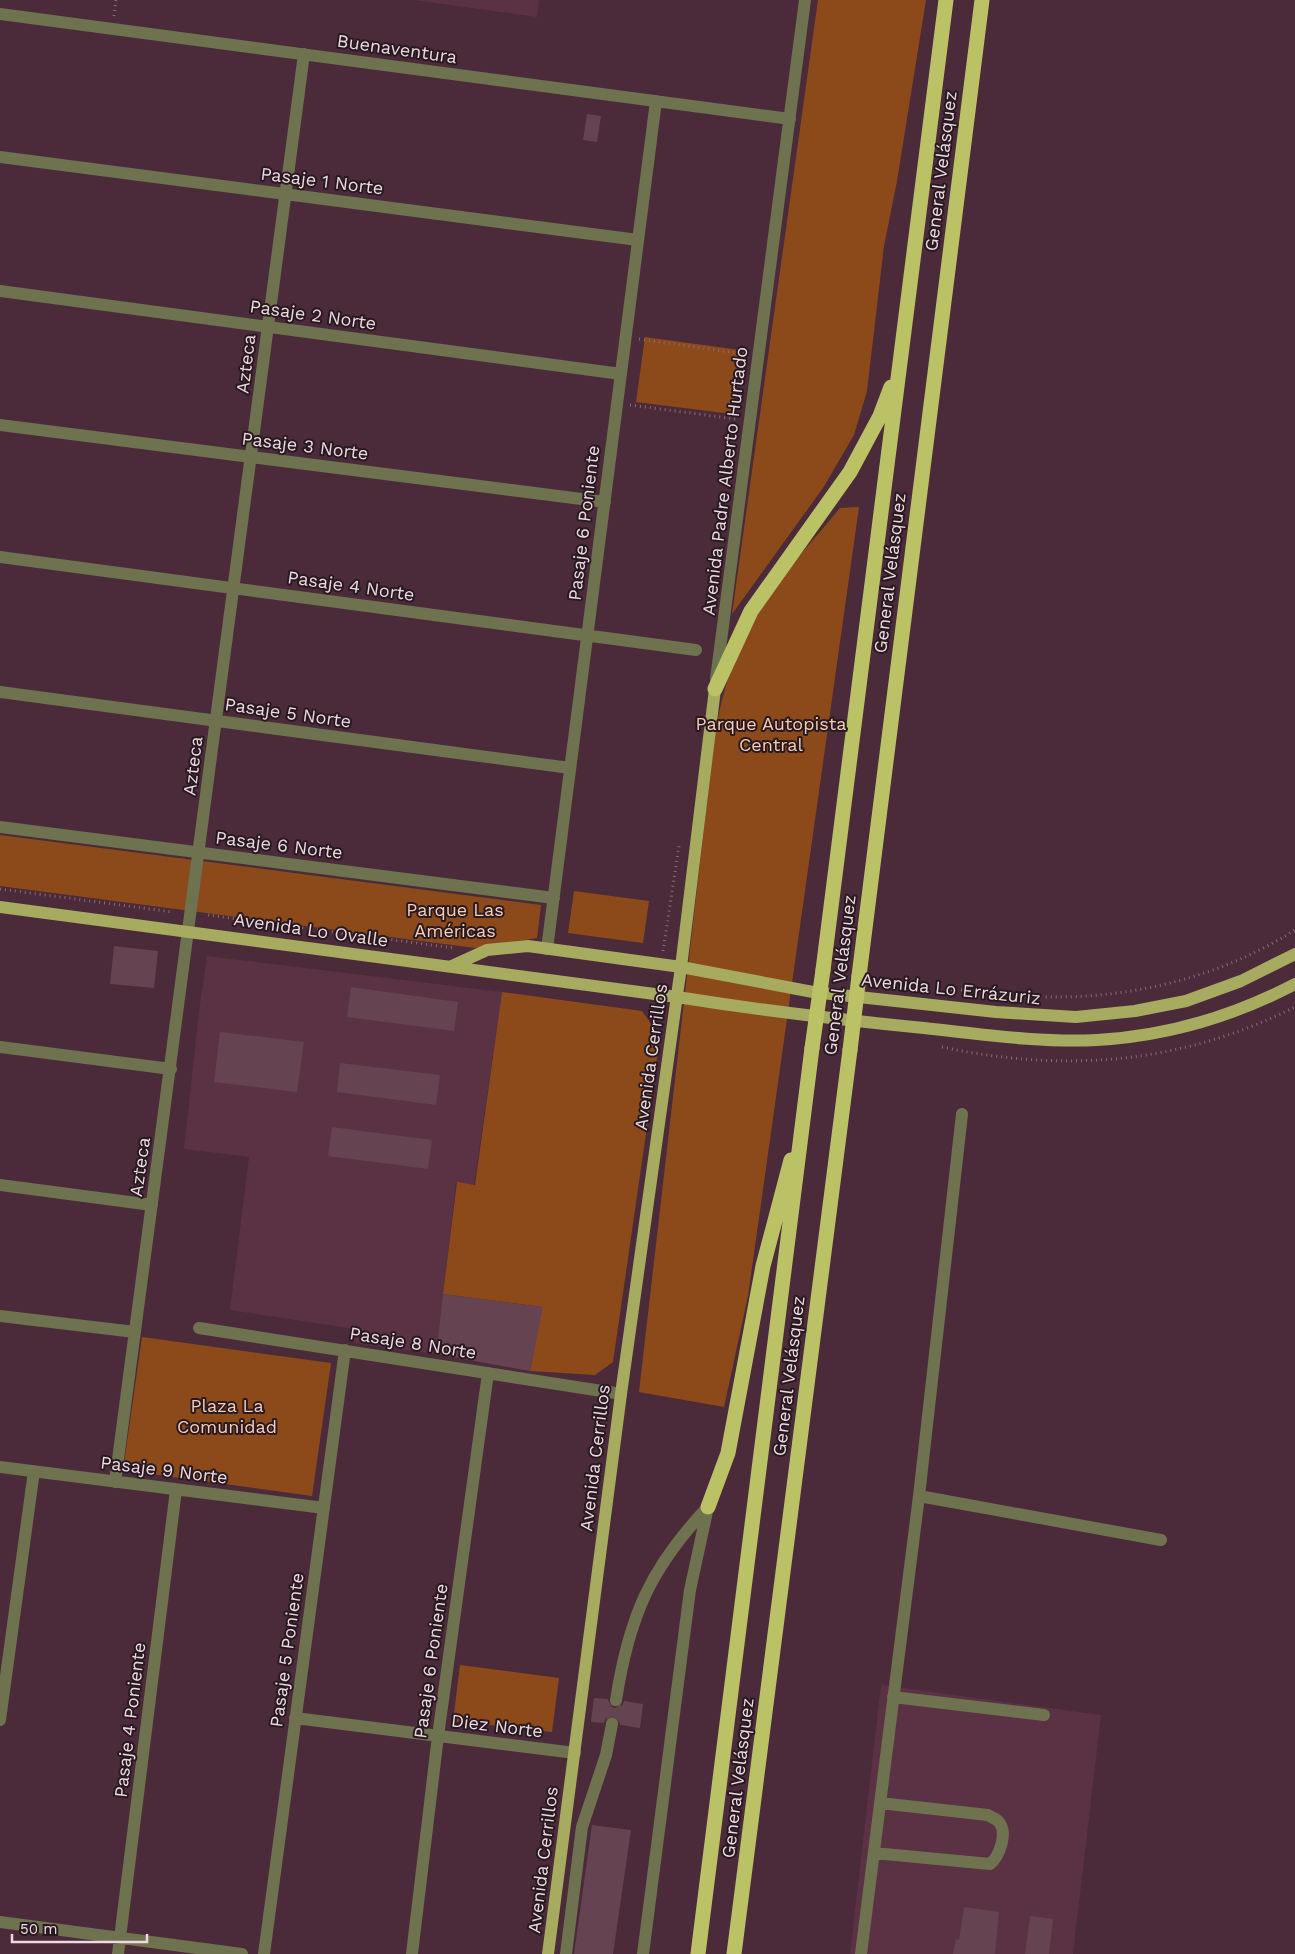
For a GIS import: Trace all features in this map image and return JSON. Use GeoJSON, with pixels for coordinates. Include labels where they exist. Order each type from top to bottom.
{"type":"FeatureCollection","features":[{"type":"Feature","properties":{"kind":"highway","name":"General Velásquez"},"geometry":{"type":"LineString","coordinates":[[698,1954],[946,0]]}},
{"type":"Feature","properties":{"kind":"highway","name":"General Velásquez"},"geometry":{"type":"LineString","coordinates":[[734,1954],[982,0]]}},
{"type":"Feature","properties":{"kind":"highway"},"geometry":{"type":"LineString","coordinates":[[715,689],[751,611],[832,499],[866,444],[880,416],[901,355]]}},
{"type":"Feature","properties":{"kind":"highway"},"geometry":{"type":"LineString","coordinates":[[708,1506],[728,1453],[763,1266],[784,1186],[804,1121]]}},
{"type":"Feature","properties":{"kind":"main road","name":"Avenida Padre Alberto Hurtado"},"geometry":{"type":"LineString","coordinates":[[681,967],[715,689]]}},
{"type":"Feature","properties":{"kind":"main road","name":"Avenida Lo Ovalle"},"geometry":{"type":"LineString","coordinates":[[0,907],[677,997]]}},
{"type":"Feature","properties":{"kind":"main road","name":"Avenida Lo Errázuriz"},"geometry":{"type":"LineString","coordinates":[[451,966],[487,950],[515,946],[681,967],[822,993],[996,1012],[1076,1017],[1135,1011],[1186,1001],[1241,981],[1295,954]]}},
{"type":"Feature","properties":{"kind":"main road","name":"Avenida Cerrillos"},"geometry":{"type":"LineString","coordinates":[[548,1954],[621,1394],[681,967]]}},
{"type":"Feature","properties":{"kind":"main road"},"geometry":{"type":"LineString","coordinates":[[677,997],[771,1012],[888,1025],[1027,1038],[1096,1040],[1130,1037],[1200,1023],[1231,1013],[1295,984]]}},
{"type":"Feature","properties":{"kind":"street","name":"Avenida Padre Alberto Hurtado"},"geometry":{"type":"LineString","coordinates":[[715,689],[806,0]]}},
{"type":"Feature","properties":{"kind":"street","name":"Buenaventura"},"geometry":{"type":"LineString","coordinates":[[0,14],[790,119]]}},
{"type":"Feature","properties":{"kind":"street","name":"Azteca"},"geometry":{"type":"LineString","coordinates":[[115,1482],[200,852],[304,54]]}},
{"type":"Feature","properties":{"kind":"street","name":"Pasaje 6 Poniente"},"geometry":{"type":"LineString","coordinates":[[547,949],[656,101]]}},
{"type":"Feature","properties":{"kind":"street","name":"Pasaje 1 Norte"},"geometry":{"type":"LineString","coordinates":[[0,156],[638,240]]}},
{"type":"Feature","properties":{"kind":"street","name":"Pasaje 2 Norte"},"geometry":{"type":"LineString","coordinates":[[0,291],[621,374]]}},
{"type":"Feature","properties":{"kind":"street","name":"Pasaje 3 Norte"},"geometry":{"type":"LineString","coordinates":[[0,424],[605,502]]}},
{"type":"Feature","properties":{"kind":"street","name":"Pasaje 4 Norte"},"geometry":{"type":"LineString","coordinates":[[0,557],[696,650]]}},
{"type":"Feature","properties":{"kind":"street","name":"Pasaje 5 Norte"},"geometry":{"type":"LineString","coordinates":[[0,692],[570,768]]}},
{"type":"Feature","properties":{"kind":"street","name":"Pasaje 6 Norte"},"geometry":{"type":"LineString","coordinates":[[0,826],[554,898]]}},
{"type":"Feature","properties":{"kind":"street"},"geometry":{"type":"LineString","coordinates":[[0,1047],[171,1069]]}},
{"type":"Feature","properties":{"kind":"street"},"geometry":{"type":"LineString","coordinates":[[861,1954],[894,1697],[962,1114]]}},
{"type":"Feature","properties":{"kind":"street"},"geometry":{"type":"LineString","coordinates":[[0,1185],[152,1205]]}},
{"type":"Feature","properties":{"kind":"street"},"geometry":{"type":"LineString","coordinates":[[0,1316],[136,1332]]}},
{"type":"Feature","properties":{"kind":"street","name":"Pasaje 8 Norte"},"geometry":{"type":"LineString","coordinates":[[198,1328],[621,1394]]}},
{"type":"Feature","properties":{"kind":"street","name":"Pasaje 5 Poniente"},"geometry":{"type":"LineString","coordinates":[[264,1954],[345,1350]]}},
{"type":"Feature","properties":{"kind":"street","name":"Pasaje 6 Poniente"},"geometry":{"type":"LineString","coordinates":[[412,1954],[438,1736],[488,1373]]}},
{"type":"Feature","properties":{"kind":"street","name":"Pasaje 9 Norte"},"geometry":{"type":"LineString","coordinates":[[0,1467],[324,1508]]}},
{"type":"Feature","properties":{"kind":"street"},"geometry":{"type":"LineString","coordinates":[[0,1720],[34,1471]]}},
{"type":"Feature","properties":{"kind":"street","name":"Pasaje 4 Poniente"},"geometry":{"type":"LineString","coordinates":[[118,1954],[176,1490]]}},
{"type":"Feature","properties":{"kind":"street"},"geometry":{"type":"LineString","coordinates":[[918,1496],[1161,1540]]}},
{"type":"Feature","properties":{"kind":"street"},"geometry":{"type":"LineString","coordinates":[[616,1700],[625,1647],[642,1601],[673,1547],[708,1506]]}},
{"type":"Feature","properties":{"kind":"street"},"geometry":{"type":"LineString","coordinates":[[643,1954],[690,1590],[708,1506]]}},
{"type":"Feature","properties":{"kind":"street"},"geometry":{"type":"LineString","coordinates":[[894,1697],[1044,1715]]}},
{"type":"Feature","properties":{"kind":"street","name":"Diez Norte"},"geometry":{"type":"LineString","coordinates":[[295,1718],[574,1753]]}},
{"type":"Feature","properties":{"kind":"street"},"geometry":{"type":"LineString","coordinates":[[566,1954],[582,1827],[606,1755],[612,1724]]}},
{"type":"Feature","properties":{"kind":"street"},"geometry":{"type":"LineString","coordinates":[[874,1854],[990,1864],[998,1858],[1003,1830],[999,1822],[988,1815],[880,1803]]}},
{"type":"Feature","properties":{"kind":"street"},"geometry":{"type":"LineString","coordinates":[[0,1922],[242,1954]]}},
{"type":"Feature","properties":{"kind":"path"},"geometry":{"type":"LineString","coordinates":[[626,338],[745,354]]}},
{"type":"Feature","properties":{"kind":"path"},"geometry":{"type":"LineString","coordinates":[[617,404],[736,419]]}},
{"type":"Feature","properties":{"kind":"path"},"geometry":{"type":"LineString","coordinates":[[0,889],[173,912]]}},
{"type":"Feature","properties":{"kind":"path"},"geometry":{"type":"LineString","coordinates":[[208,915],[461,949]]}},
{"type":"Feature","properties":{"kind":"path"},"geometry":{"type":"LineString","coordinates":[[940,990],[1052,997],[1104,995],[1140,990],[1218,969],[1274,944],[1295,930]]}},
{"type":"Feature","properties":{"kind":"path"},"geometry":{"type":"LineString","coordinates":[[655,950],[664,951]]}},
{"type":"Feature","properties":{"kind":"shaded area"},"geometry":{"type":"Polygon","coordinates":[[[414,0],[539,0],[537,17],[414,0]]]}},
{"type":"Feature","properties":{"kind":"shaded area"},"geometry":{"type":"Polygon","coordinates":[[[207,956],[502,992],[474,1185],[456,1183],[436,1354],[354,1343],[355,1329],[230,1310],[249,1157],[184,1149],[207,956]]]}},
{"type":"Feature","properties":{"kind":"shaded area"},"geometry":{"type":"Polygon","coordinates":[[[881,1685],[1101,1715],[1073,1954],[850,1954],[881,1685]]]}},
{"type":"Feature","properties":{"kind":"green space"},"geometry":{"type":"Polygon","coordinates":[[[818,0],[926,0],[897,181],[884,246],[867,391],[854,435],[823,488],[732,614],[818,0]]]}},
{"type":"Feature","properties":{"kind":"green space"},"geometry":{"type":"Polygon","coordinates":[[[645,337],[740,350],[732,414],[636,402],[645,337]]]}},
{"type":"Feature","properties":{"kind":"green space","name":"Parque Autopista Central"},"geometry":{"type":"Polygon","coordinates":[[[859,507],[748,1296],[724,1407],[639,1392],[713,750],[721,703],[741,644],[766,598],[840,508],[859,507]]]}},
{"type":"Feature","properties":{"kind":"green space","name":"Parque Las Américas"},"geometry":{"type":"Polygon","coordinates":[[[0,835],[541,905],[537,938],[475,948],[0,886],[0,835]]]}},
{"type":"Feature","properties":{"kind":"green space"},"geometry":{"type":"Polygon","coordinates":[[[574,891],[649,901],[643,943],[568,933],[574,891]]]}},
{"type":"Feature","properties":{"kind":"green space"},"geometry":{"type":"Polygon","coordinates":[[[502,992],[642,1011],[660,1037],[613,1362],[595,1375],[530,1371],[542,1307],[443,1294],[457,1182],[475,1185],[502,992]]]}},
{"type":"Feature","properties":{"kind":"green space","name":"Plaza La Comunidad"},"geometry":{"type":"Polygon","coordinates":[[[142,1337],[331,1363],[312,1496],[123,1470],[142,1337]]]}},
{"type":"Feature","properties":{"kind":"green space"},"geometry":{"type":"Polygon","coordinates":[[[460,1665],[559,1678],[552,1732],[453,1721],[460,1665]]]}},
{"type":"Feature","properties":{"kind":"building"},"geometry":{"type":"Polygon","coordinates":[[[587,114],[601,116],[597,142],[583,140],[587,114]]]}},
{"type":"Feature","properties":{"kind":"building"},"geometry":{"type":"Polygon","coordinates":[[[114,946],[158,951],[154,988],[110,984],[114,946]]]}},
{"type":"Feature","properties":{"kind":"building"},"geometry":{"type":"Polygon","coordinates":[[[351,987],[458,1002],[454,1031],[347,1017],[351,987]]]}},
{"type":"Feature","properties":{"kind":"building"},"geometry":{"type":"Polygon","coordinates":[[[220,1032],[304,1042],[297,1092],[214,1082],[220,1032]]]}},
{"type":"Feature","properties":{"kind":"building"},"geometry":{"type":"Polygon","coordinates":[[[340,1063],[440,1075],[436,1105],[337,1092],[340,1063]]]}},
{"type":"Feature","properties":{"kind":"building"},"geometry":{"type":"Polygon","coordinates":[[[332,1127],[432,1140],[428,1169],[328,1156],[332,1127]]]}},
{"type":"Feature","properties":{"kind":"building"},"geometry":{"type":"Polygon","coordinates":[[[443,1294],[543,1307],[530,1371],[436,1354],[443,1294]]]}},
{"type":"Feature","properties":{"kind":"building"},"geometry":{"type":"Polygon","coordinates":[[[594,1698],[608,1699],[610,1706],[615,1708],[622,1706],[624,1701],[643,1704],[640,1728],[620,1725],[618,1718],[613,1716],[606,1718],[604,1723],[591,1722],[594,1698]]]}},
{"type":"Feature","properties":{"kind":"building"},"geometry":{"type":"Polygon","coordinates":[[[592,1825],[631,1830],[613,1954],[574,1954],[592,1825]]]}},
{"type":"Feature","properties":{"kind":"building"},"geometry":{"type":"Polygon","coordinates":[[[964,1907],[999,1912],[995,1954],[953,1954],[956,1939],[959,1940],[964,1907]]]}},
{"type":"Feature","properties":{"kind":"building"},"geometry":{"type":"Polygon","coordinates":[[[1030,1916],[1053,1919],[1049,1954],[1025,1954],[1030,1916]]]}},
{"type":"Feature","properties":{"kind":"tunnel"},"geometry":{"type":"LineString","coordinates":[[612,1724],[616,1700]]}}]}
